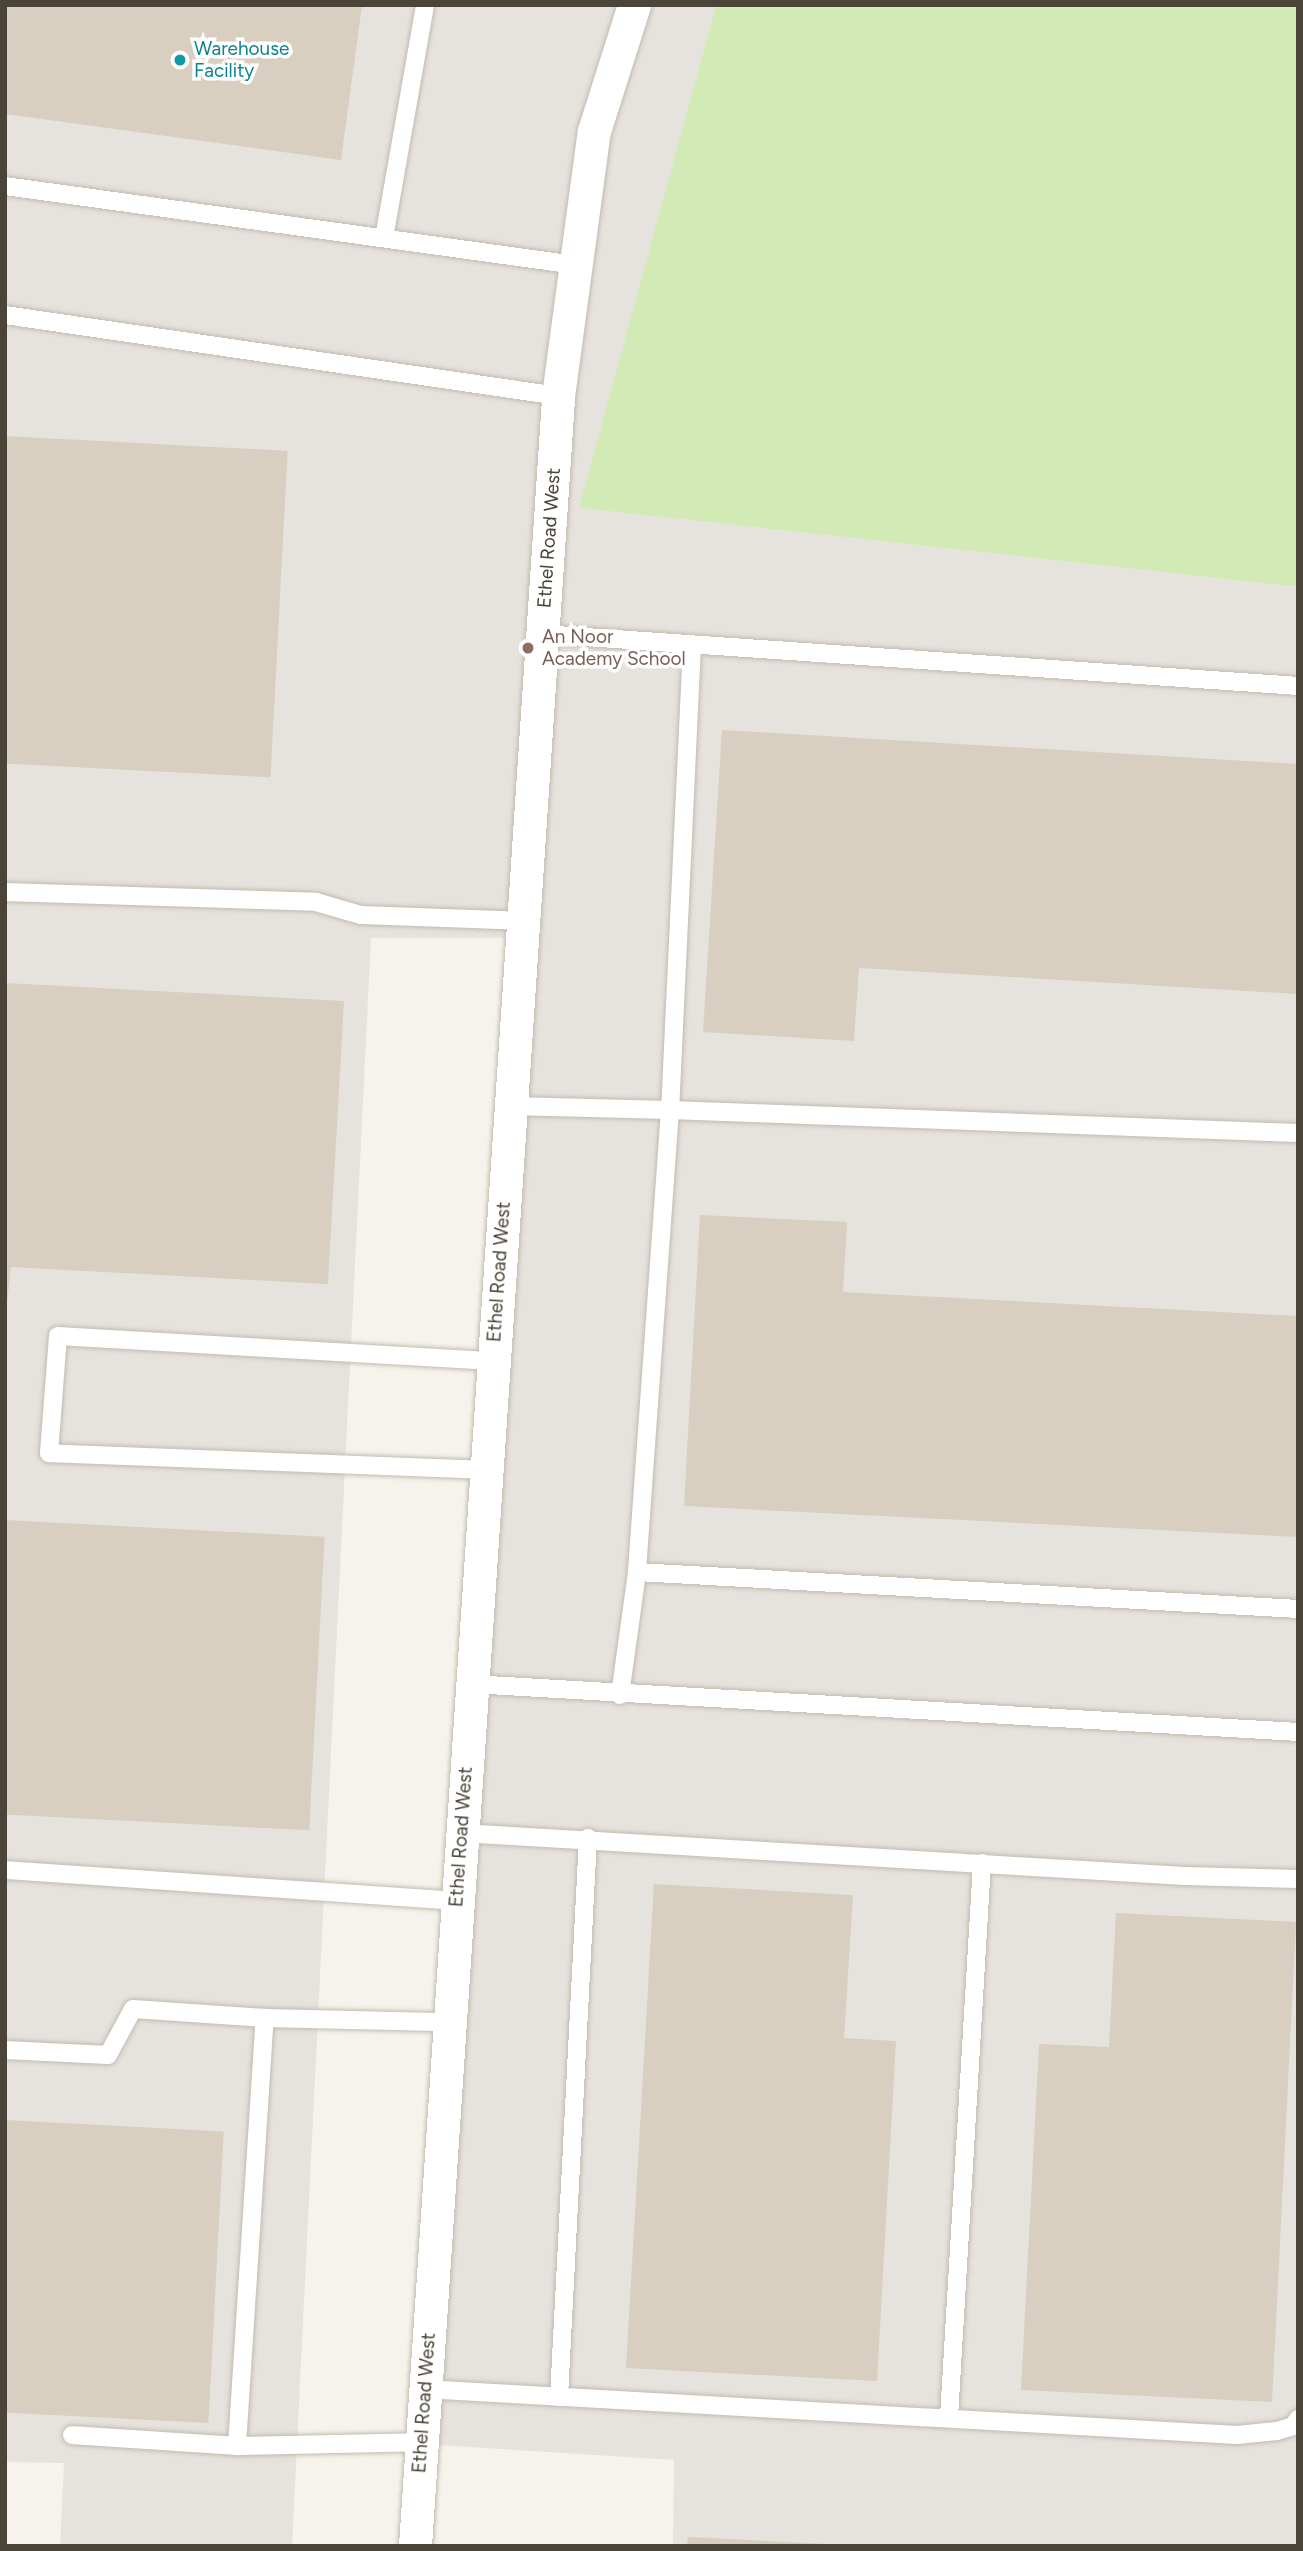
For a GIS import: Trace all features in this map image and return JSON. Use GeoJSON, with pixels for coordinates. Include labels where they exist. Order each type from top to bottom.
{"type":"FeatureCollection","features":[{"type":"Feature","properties":{"kind":"street","name":"Ethel Road West"},"geometry":{"type":"LineString","coordinates":[[415,2546],[558,396],[594,131],[634,5]]}},
{"type":"Feature","properties":{"kind":"lane"},"geometry":{"type":"LineString","coordinates":[[384,238],[425,5]]}},
{"type":"Feature","properties":{"kind":"lane"},"geometry":{"type":"LineString","coordinates":[[5,186],[576,265]]}},
{"type":"Feature","properties":{"kind":"lane"},"geometry":{"type":"LineString","coordinates":[[5,315],[558,396]]}},
{"type":"Feature","properties":{"kind":"lane"},"geometry":{"type":"LineString","coordinates":[[542,634],[1298,686]]}},
{"type":"Feature","properties":{"kind":"lane"},"geometry":{"type":"LineString","coordinates":[[620,1695],[637,1572],[670,1110],[692,645]]}},
{"type":"Feature","properties":{"kind":"lane"},"geometry":{"type":"LineString","coordinates":[[5,892],[316,902],[361,915],[523,922]]}},
{"type":"Feature","properties":{"kind":"lane"},"geometry":{"type":"LineString","coordinates":[[510,1106],[1298,1133]]}},
{"type":"Feature","properties":{"kind":"lane"},"geometry":{"type":"LineString","coordinates":[[486,1470],[49,1453],[58,1336],[493,1361]]}},
{"type":"Feature","properties":{"kind":"lane"},"geometry":{"type":"LineString","coordinates":[[637,1572],[1298,1609]]}},
{"type":"Feature","properties":{"kind":"lane"},"geometry":{"type":"LineString","coordinates":[[471,1684],[620,1695],[1298,1732]]}},
{"type":"Feature","properties":{"kind":"lane"},"geometry":{"type":"LineString","coordinates":[[461,1833],[588,1838],[1185,1876],[1298,1879]]}},
{"type":"Feature","properties":{"kind":"lane"},"geometry":{"type":"LineString","coordinates":[[559,2397],[588,1838]]}},
{"type":"Feature","properties":{"kind":"lane"},"geometry":{"type":"LineString","coordinates":[[949,2417],[982,1863]]}},
{"type":"Feature","properties":{"kind":"lane"},"geometry":{"type":"LineString","coordinates":[[5,1870],[457,1901]]}},
{"type":"Feature","properties":{"kind":"lane"},"geometry":{"type":"LineString","coordinates":[[5,2050],[108,2055],[133,2009],[265,2018],[448,2022]]}},
{"type":"Feature","properties":{"kind":"lane"},"geometry":{"type":"LineString","coordinates":[[237,2445],[265,2018]]}},
{"type":"Feature","properties":{"kind":"lane"},"geometry":{"type":"LineString","coordinates":[[424,2389],[1237,2435],[1277,2431],[1293,2426],[1298,2418]]}},
{"type":"Feature","properties":{"kind":"lane"},"geometry":{"type":"LineString","coordinates":[[72,2435],[237,2445],[421,2442]]}},
{"type":"Feature","properties":{"kind":"shaded area"},"geometry":{"type":"Polygon","coordinates":[[[5,5],[716,5],[580,508],[1298,587],[1298,2546],[673,2546],[674,2460],[437,2445],[519,938],[371,938],[292,2546],[60,2546],[64,2463],[5,2462],[5,5]]]}},
{"type":"Feature","properties":{"kind":"green space"},"geometry":{"type":"Polygon","coordinates":[[[716,5],[1298,5],[1298,587],[579,508],[716,5]]]}},
{"type":"Feature","properties":{"kind":"building","name":"Warehouse Facility"},"geometry":{"type":"Polygon","coordinates":[[[5,5],[362,5],[341,160],[5,114],[5,5]]]}},
{"type":"Feature","properties":{"kind":"building"},"geometry":{"type":"Polygon","coordinates":[[[5,436],[288,451],[270,777],[5,763],[5,436]]]}},
{"type":"Feature","properties":{"kind":"building"},"geometry":{"type":"Polygon","coordinates":[[[722,730],[1298,764],[1298,994],[859,968],[854,1041],[703,1032],[722,730]]]}},
{"type":"Feature","properties":{"kind":"building"},"geometry":{"type":"Polygon","coordinates":[[[5,983],[344,1001],[328,1284],[11,1267],[5,1321],[5,983]]]}},
{"type":"Feature","properties":{"kind":"building"},"geometry":{"type":"Polygon","coordinates":[[[700,1215],[847,1222],[843,1292],[1298,1316],[1298,1537],[684,1506],[700,1215]]]}},
{"type":"Feature","properties":{"kind":"building"},"geometry":{"type":"Polygon","coordinates":[[[5,1520],[325,1537],[309,1830],[5,1814],[5,1520]]]}},
{"type":"Feature","properties":{"kind":"building"},"geometry":{"type":"Polygon","coordinates":[[[654,1884],[853,1895],[844,2038],[896,2041],[877,2381],[626,2368],[654,1884]]]}},
{"type":"Feature","properties":{"kind":"building"},"geometry":{"type":"Polygon","coordinates":[[[1116,1913],[1296,1922],[1272,2402],[1021,2390],[1039,2044],[1109,2047],[1116,1913]]]}},
{"type":"Feature","properties":{"kind":"building"},"geometry":{"type":"Polygon","coordinates":[[[5,2120],[224,2131],[208,2423],[5,2412],[5,2120]]]}},
{"type":"Feature","properties":{"kind":"building"},"geometry":{"type":"Polygon","coordinates":[[[688,2537],[827,2544],[827,2546],[687,2546],[688,2537]]]}},
{"type":"Feature","properties":{"kind":"place","name":"Warehouse Facility"},"geometry":{"type":"Point","coordinates":[180,60]}},
{"type":"Feature","properties":{"kind":"place","name":"An Noor Academy School"},"geometry":{"type":"Point","coordinates":[528,648]}}]}
